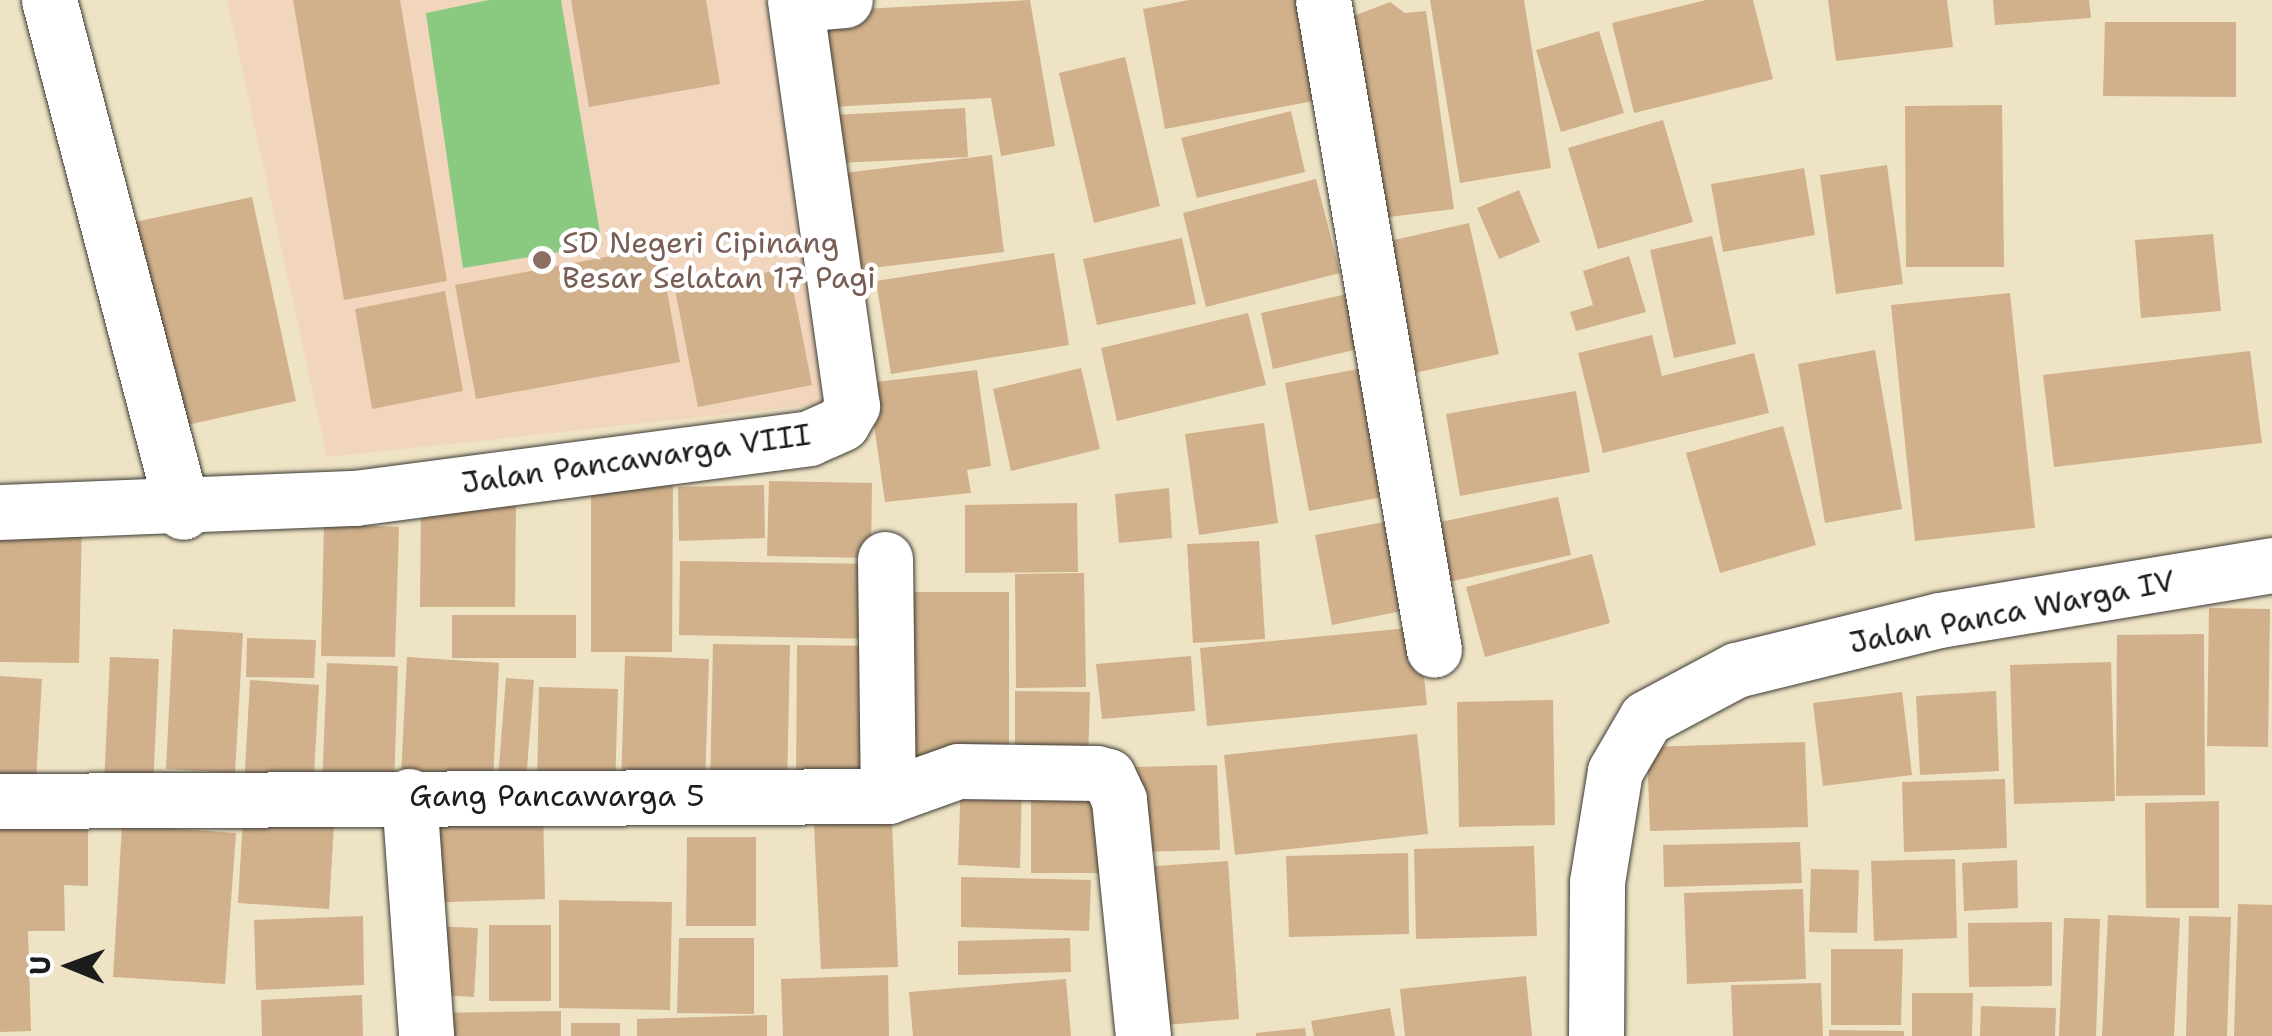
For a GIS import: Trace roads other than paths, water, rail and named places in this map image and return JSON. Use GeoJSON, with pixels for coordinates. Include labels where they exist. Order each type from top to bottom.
{"type":"FeatureCollection","features":[{"type":"Feature","properties":{"kind":"street"},"geometry":{"type":"LineString","coordinates":[[50,0],[183,512]]}},
{"type":"Feature","properties":{"kind":"street"},"geometry":{"type":"LineString","coordinates":[[1323,0],[1434,650]]}},
{"type":"Feature","properties":{"kind":"street","name":"Jalan Pancawarga VIII"},"geometry":{"type":"LineString","coordinates":[[0,512],[183,512],[808,438],[842,423],[852,406],[812,1]]}},
{"type":"Feature","properties":{"kind":"street"},"geometry":{"type":"LineString","coordinates":[[885,559],[888,796]]}},
{"type":"Feature","properties":{"kind":"street","name":"Jalan Panca Warga IV"},"geometry":{"type":"LineString","coordinates":[[1596,1036],[1597,882],[1615,771],[1646,718],[1736,670],[1940,620],[2272,565]]}},
{"type":"Feature","properties":{"kind":"street","name":"Gang Pancawarga 5"},"geometry":{"type":"LineString","coordinates":[[0,801],[888,796],[958,770],[1108,776],[1120,800],[1143,1036]]}},
{"type":"Feature","properties":{"kind":"street"},"geometry":{"type":"LineString","coordinates":[[410,796],[426,1036]]}},
{"type":"Feature","properties":{"kind":"place","name":"SD Negeri Cipinang Besar Selatan 17 Pagi"},"geometry":{"type":"Point","coordinates":[542,260]}}]}
